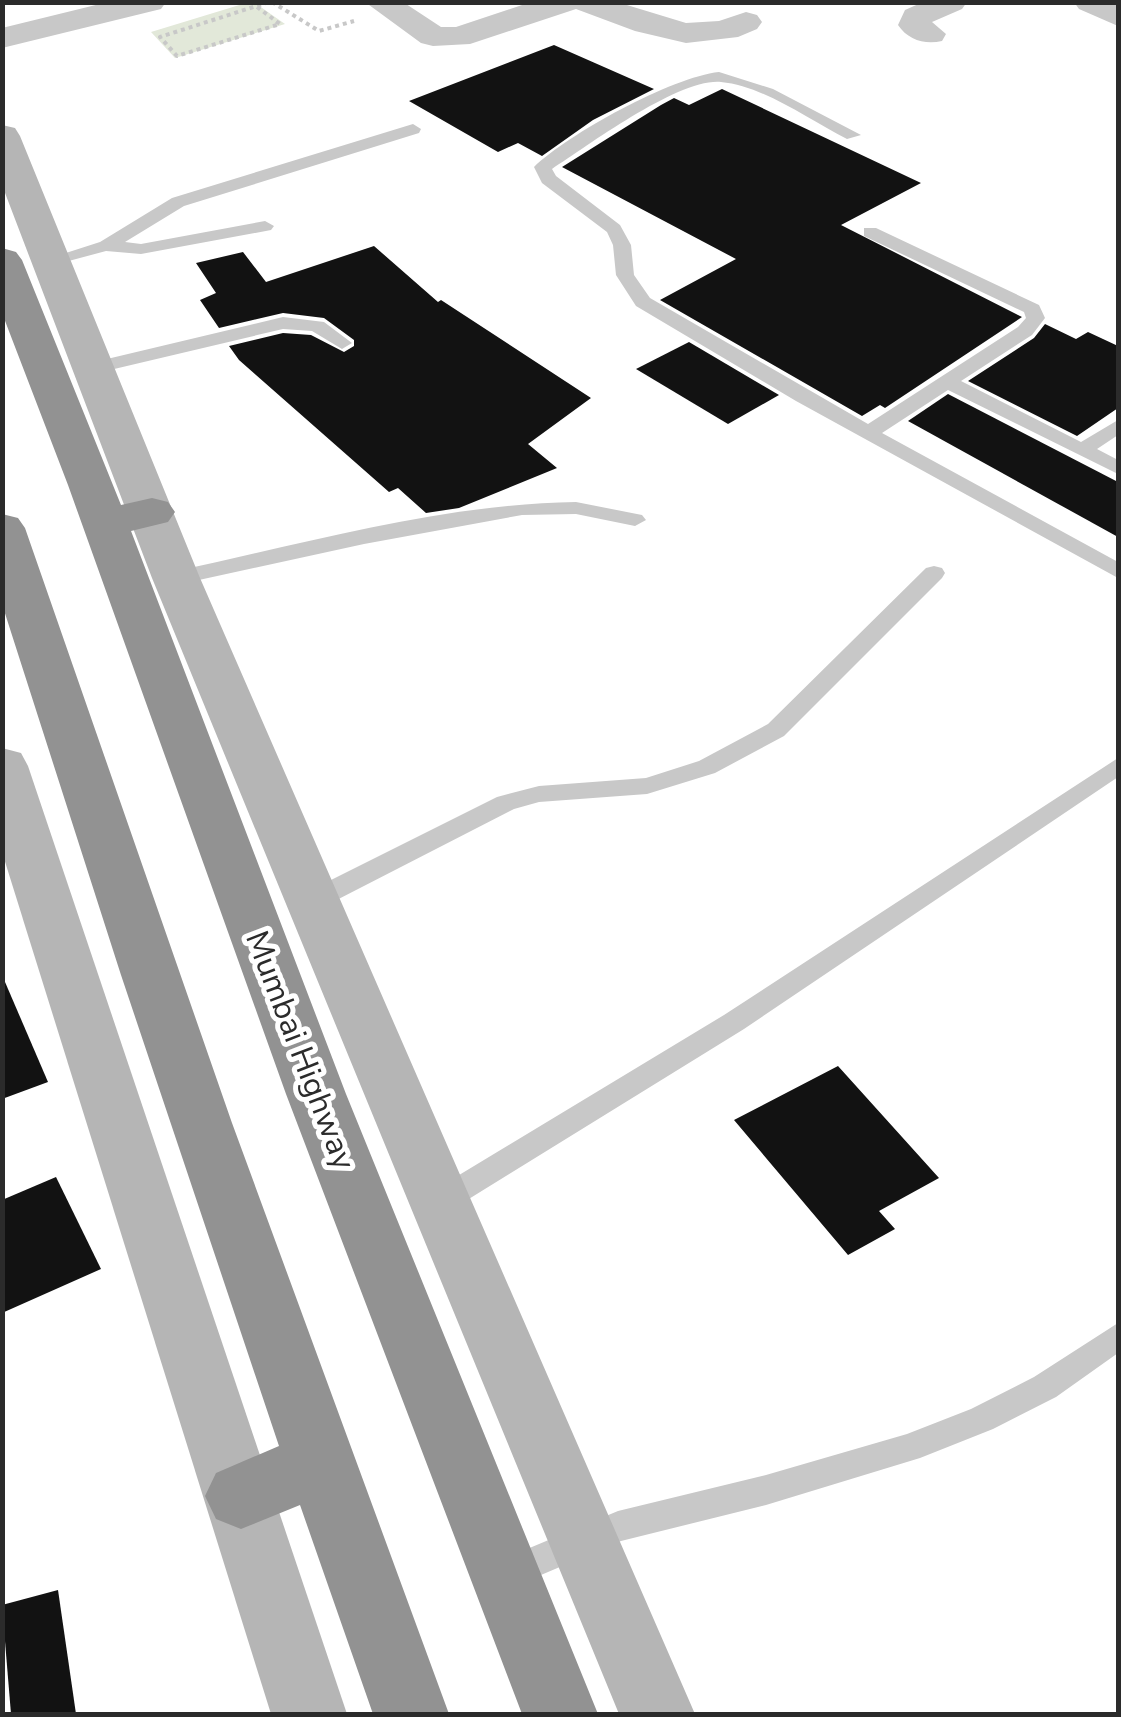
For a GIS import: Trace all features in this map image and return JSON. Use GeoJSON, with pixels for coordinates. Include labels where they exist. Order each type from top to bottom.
{"type":"FeatureCollection","features":[{"type":"Feature","properties":{"kind":"highway","name":"Mumbai Highway"},"geometry":{"type":"LineString","coordinates":[[26,261],[129,518],[316,1094],[560,1714]]}},
{"type":"Feature","properties":{"kind":"highway"},"geometry":{"type":"LineString","coordinates":[[2,528],[70,740],[411,1714]]}},
{"type":"Feature","properties":{"kind":"highway"},"geometry":{"type":"LineString","coordinates":[[241,1496],[320,1462]]}},
{"type":"Feature","properties":{"kind":"street"},"geometry":{"type":"LineString","coordinates":[[2,36],[126,2]]}},
{"type":"Feature","properties":{"kind":"street"},"geometry":{"type":"LineString","coordinates":[[2,36],[150,2]]}},
{"type":"Feature","properties":{"kind":"street"},"geometry":{"type":"LineString","coordinates":[[368,12],[433,36],[458,38],[565,2]]}},
{"type":"Feature","properties":{"kind":"street"},"geometry":{"type":"LineString","coordinates":[[588,2],[677,32],[708,36],[746,22],[707,2]]}},
{"type":"Feature","properties":{"kind":"street"},"geometry":{"type":"LineString","coordinates":[[930,34],[914,26],[916,17],[951,2]]}},
{"type":"Feature","properties":{"kind":"street"},"geometry":{"type":"LineString","coordinates":[[1090,2],[1118,16]]}},
{"type":"Feature","properties":{"kind":"street"},"geometry":{"type":"LineString","coordinates":[[2,136],[26,261],[93,368],[129,518],[176,578],[656,1714]]}},
{"type":"Feature","properties":{"kind":"street"},"geometry":{"type":"LineString","coordinates":[[7,798],[241,1496],[308,1714]]}},
{"type":"Feature","properties":{"kind":"lane"},"geometry":{"type":"LineString","coordinates":[[852,135],[734,81],[709,77],[647,103],[542,167],[548,180],[614,230],[622,245],[624,275],[643,302],[868,433],[1118,571]]}},
{"type":"Feature","properties":{"kind":"lane"},"geometry":{"type":"LineString","coordinates":[[106,246],[178,202],[413,129]]}},
{"type":"Feature","properties":{"kind":"lane"},"geometry":{"type":"LineString","coordinates":[[26,261],[106,246],[141,249],[265,226]]}},
{"type":"Feature","properties":{"kind":"lane"},"geometry":{"type":"LineString","coordinates":[[868,433],[1026,331],[1036,318],[1032,309],[870,232]]}},
{"type":"Feature","properties":{"kind":"lane"},"geometry":{"type":"LineString","coordinates":[[93,368],[283,322],[317,326],[342,343]]}},
{"type":"Feature","properties":{"kind":"lane"},"geometry":{"type":"LineString","coordinates":[[946,382],[1118,468]]}},
{"type":"Feature","properties":{"kind":"lane"},"geometry":{"type":"LineString","coordinates":[[1084,449],[1118,426]]}},
{"type":"Feature","properties":{"kind":"lane"},"geometry":{"type":"LineString","coordinates":[[176,578],[522,508],[576,508],[635,520]]}},
{"type":"Feature","properties":{"kind":"lane"},"geometry":{"type":"LineString","coordinates":[[314,900],[506,803],[539,794],[647,786],[707,767],[776,730],[934,573]]}},
{"type":"Feature","properties":{"kind":"lane"},"geometry":{"type":"LineString","coordinates":[[441,1201],[734,1022],[1118,766]]}},
{"type":"Feature","properties":{"kind":"lane"},"geometry":{"type":"LineString","coordinates":[[504,1575],[618,1526],[766,1490],[909,1448],[982,1419],[1045,1387],[1118,1336]]}},
{"type":"Feature","properties":{"kind":"path"},"geometry":{"type":"LineString","coordinates":[[257,7],[280,24],[176,56],[160,37],[270,2],[319,31],[368,12]]}},
{"type":"Feature","properties":{"kind":"green space"},"geometry":{"type":"Polygon","coordinates":[[[255,3],[285,24],[175,58],[151,32],[255,3]]]}},
{"type":"Feature","properties":{"kind":"building"},"geometry":{"type":"Polygon","coordinates":[[[554,45],[654,89],[593,120],[542,156],[518,143],[498,152],[409,101],[554,45]]]}},
{"type":"Feature","properties":{"kind":"building"},"geometry":{"type":"Polygon","coordinates":[[[722,89],[921,183],[841,225],[1022,317],[885,408],[880,405],[862,416],[660,300],[736,259],[562,167],[674,98],[689,105],[722,89]]]}},
{"type":"Feature","properties":{"kind":"building"},"geometry":{"type":"Polygon","coordinates":[[[374,246],[438,302],[441,300],[591,398],[528,444],[557,468],[459,508],[426,513],[398,488],[389,492],[239,360],[229,346],[283,333],[311,335],[344,352],[354,346],[354,340],[324,318],[283,313],[219,328],[200,300],[216,293],[196,263],[243,252],[266,282],[374,246]]]}},
{"type":"Feature","properties":{"kind":"building"},"geometry":{"type":"Polygon","coordinates":[[[1045,324],[1076,339],[1088,332],[1118,346],[1118,408],[1077,436],[968,381],[1034,338],[1045,324]]]}},
{"type":"Feature","properties":{"kind":"building"},"geometry":{"type":"Polygon","coordinates":[[[689,342],[779,395],[728,424],[636,369],[689,342]]]}},
{"type":"Feature","properties":{"kind":"building"},"geometry":{"type":"Polygon","coordinates":[[[948,394],[1118,482],[1118,537],[908,421],[948,394]]]}},
{"type":"Feature","properties":{"kind":"building"},"geometry":{"type":"Polygon","coordinates":[[[2,975],[48,1082],[2,1099],[2,975]]]}},
{"type":"Feature","properties":{"kind":"building"},"geometry":{"type":"Polygon","coordinates":[[[838,1066],[939,1178],[879,1211],[895,1229],[848,1255],[734,1120],[838,1066]]]}},
{"type":"Feature","properties":{"kind":"building"},"geometry":{"type":"Polygon","coordinates":[[[56,1177],[101,1269],[2,1313],[2,1200],[56,1177]]]}},
{"type":"Feature","properties":{"kind":"building"},"geometry":{"type":"Polygon","coordinates":[[[58,1590],[76,1714],[11,1714],[2,1605],[58,1590]]]}}]}
